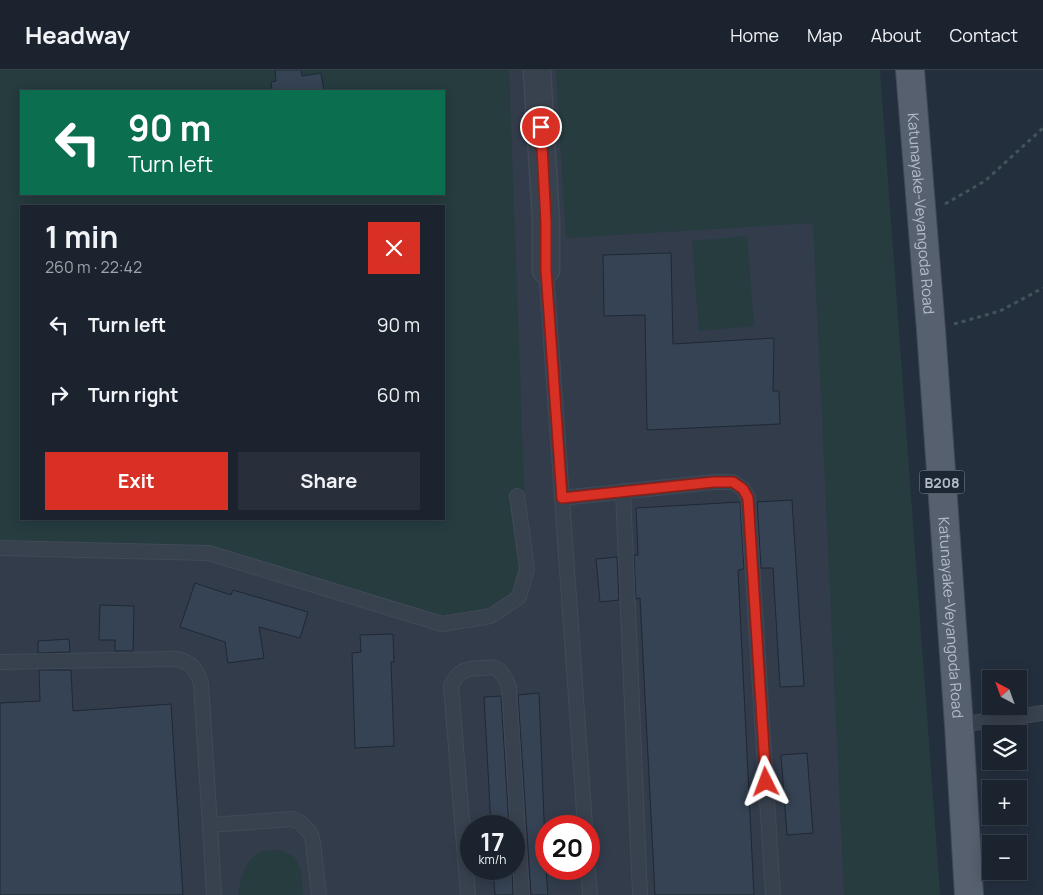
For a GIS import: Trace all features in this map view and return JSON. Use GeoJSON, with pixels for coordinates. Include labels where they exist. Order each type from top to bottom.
{"type":"FeatureCollection","features":[{"type":"Feature","properties":{"kind":"main road","name":"Katunayake-Veyangoda Road"},"geometry":{"type":"LineString","coordinates":[[910,70],[931,330],[969,895]]}},
{"type":"Feature","properties":{"kind":"street"},"geometry":{"type":"LineString","coordinates":[[537,70],[546,222],[546,270]]}},
{"type":"Feature","properties":{"kind":"lane"},"geometry":{"type":"LineString","coordinates":[[546,270],[584,815]]}},
{"type":"Feature","properties":{"kind":"lane"},"geometry":{"type":"LineString","coordinates":[[562,498],[714,482],[733,482],[743,489],[748,498],[773,895]]}},
{"type":"Feature","properties":{"kind":"lane"},"geometry":{"type":"LineString","coordinates":[[623,491],[640,895]]}},
{"type":"Feature","properties":{"kind":"lane"},"geometry":{"type":"LineString","coordinates":[[0,548],[209,553],[442,624],[491,616],[519,597],[528,569],[517,496]]}},
{"type":"Feature","properties":{"kind":"lane"},"geometry":{"type":"LineString","coordinates":[[0,662],[175,659],[192,666],[198,672],[201,684],[214,895]]}},
{"type":"Feature","properties":{"kind":"lane"},"geometry":{"type":"LineString","coordinates":[[468,895],[451,686],[455,678],[464,670],[470,668],[494,668],[505,677],[509,687],[522,895]]}},
{"type":"Feature","properties":{"kind":"lane"},"geometry":{"type":"LineString","coordinates":[[959,725],[1043,713]]}},
{"type":"Feature","properties":{"kind":"lane"},"geometry":{"type":"LineString","coordinates":[[210,825],[293,819],[300,822],[310,834],[313,843],[319,895]]}},
{"type":"Feature","properties":{"kind":"lane"},"geometry":{"type":"LineString","coordinates":[[589,880],[590,895]]}},
{"type":"Feature","properties":{"kind":"path"},"geometry":{"type":"LineString","coordinates":[[921,213],[948,204],[985,181],[1043,128]]}},
{"type":"Feature","properties":{"kind":"path"},"geometry":{"type":"LineString","coordinates":[[931,330],[1000,311],[1043,288]]}},
{"type":"Feature","properties":{"kind":"shaded area"},"geometry":{"type":"Polygon","coordinates":[[[0,70],[879,70],[940,895],[0,895],[0,70]]]}},
{"type":"Feature","properties":{"kind":"green space"},"geometry":{"type":"Polygon","coordinates":[[[0,70],[509,70],[527,569],[519,597],[491,616],[442,624],[209,553],[0,548],[0,70]]]}},
{"type":"Feature","properties":{"kind":"green space"},"geometry":{"type":"Polygon","coordinates":[[[556,70],[880,70],[940,895],[844,895],[813,223],[566,238],[556,70]]]}},
{"type":"Feature","properties":{"kind":"green space"},"geometry":{"type":"Polygon","coordinates":[[[747,236],[754,326],[699,331],[692,241],[747,236]]]}},
{"type":"Feature","properties":{"kind":"green space"},"geometry":{"type":"Polygon","coordinates":[[[277,850],[286,852],[296,860],[301,872],[303,895],[238,895],[243,873],[249,862],[261,852],[277,850]]]}},
{"type":"Feature","properties":{"kind":"building"},"geometry":{"type":"Polygon","coordinates":[[[275,70],[301,70],[302,76],[321,73],[324,90],[272,90],[271,82],[276,81],[275,70]]]}},
{"type":"Feature","properties":{"kind":"building"},"geometry":{"type":"Polygon","coordinates":[[[671,253],[673,344],[774,338],[773,391],[779,391],[780,424],[647,430],[645,315],[604,316],[603,255],[671,253]]]}},
{"type":"Feature","properties":{"kind":"building"},"geometry":{"type":"Polygon","coordinates":[[[792,500],[804,686],[780,687],[773,568],[761,568],[757,502],[792,500]]]}},
{"type":"Feature","properties":{"kind":"building"},"geometry":{"type":"Polygon","coordinates":[[[740,502],[744,569],[738,570],[754,895],[655,895],[640,598],[636,599],[634,555],[638,555],[636,508],[740,502]]]}},
{"type":"Feature","properties":{"kind":"building"},"geometry":{"type":"Polygon","coordinates":[[[617,557],[619,600],[600,602],[596,559],[617,557]]]}},
{"type":"Feature","properties":{"kind":"building"},"geometry":{"type":"Polygon","coordinates":[[[195,583],[231,595],[233,590],[308,612],[300,638],[259,627],[264,658],[228,663],[225,642],[180,627],[195,583]]]}},
{"type":"Feature","properties":{"kind":"building"},"geometry":{"type":"Polygon","coordinates":[[[100,605],[134,606],[133,651],[115,651],[115,640],[99,640],[100,605]]]}},
{"type":"Feature","properties":{"kind":"building"},"geometry":{"type":"Polygon","coordinates":[[[393,634],[394,662],[391,662],[394,746],[355,748],[352,653],[361,652],[360,635],[393,634]]]}},
{"type":"Feature","properties":{"kind":"building"},"geometry":{"type":"Polygon","coordinates":[[[69,639],[70,652],[38,653],[38,641],[69,639]]]}},
{"type":"Feature","properties":{"kind":"building"},"geometry":{"type":"Polygon","coordinates":[[[39,670],[71,670],[73,711],[171,704],[183,895],[0,895],[0,703],[40,701],[39,670]]]}},
{"type":"Feature","properties":{"kind":"building"},"geometry":{"type":"Polygon","coordinates":[[[539,693],[544,815],[535,815],[535,880],[547,880],[548,895],[531,895],[518,695],[539,693]]]}},
{"type":"Feature","properties":{"kind":"building"},"geometry":{"type":"Polygon","coordinates":[[[501,696],[508,815],[490,815],[484,697],[501,696]]]}},
{"type":"Feature","properties":{"kind":"building"},"geometry":{"type":"Polygon","coordinates":[[[807,753],[813,833],[787,835],[781,755],[807,753]]]}},
{"type":"Feature","properties":{"kind":"building"},"geometry":{"type":"Polygon","coordinates":[[[494,880],[512,880],[513,895],[495,895],[494,880]]]}},
{"type":"Feature","properties":{"kind":"route"},"geometry":{"type":"LineString","coordinates":[[541,127],[546,222],[546,270],[562,498],[714,482],[733,482],[746,493],[748,498],[766,782]]}}]}
